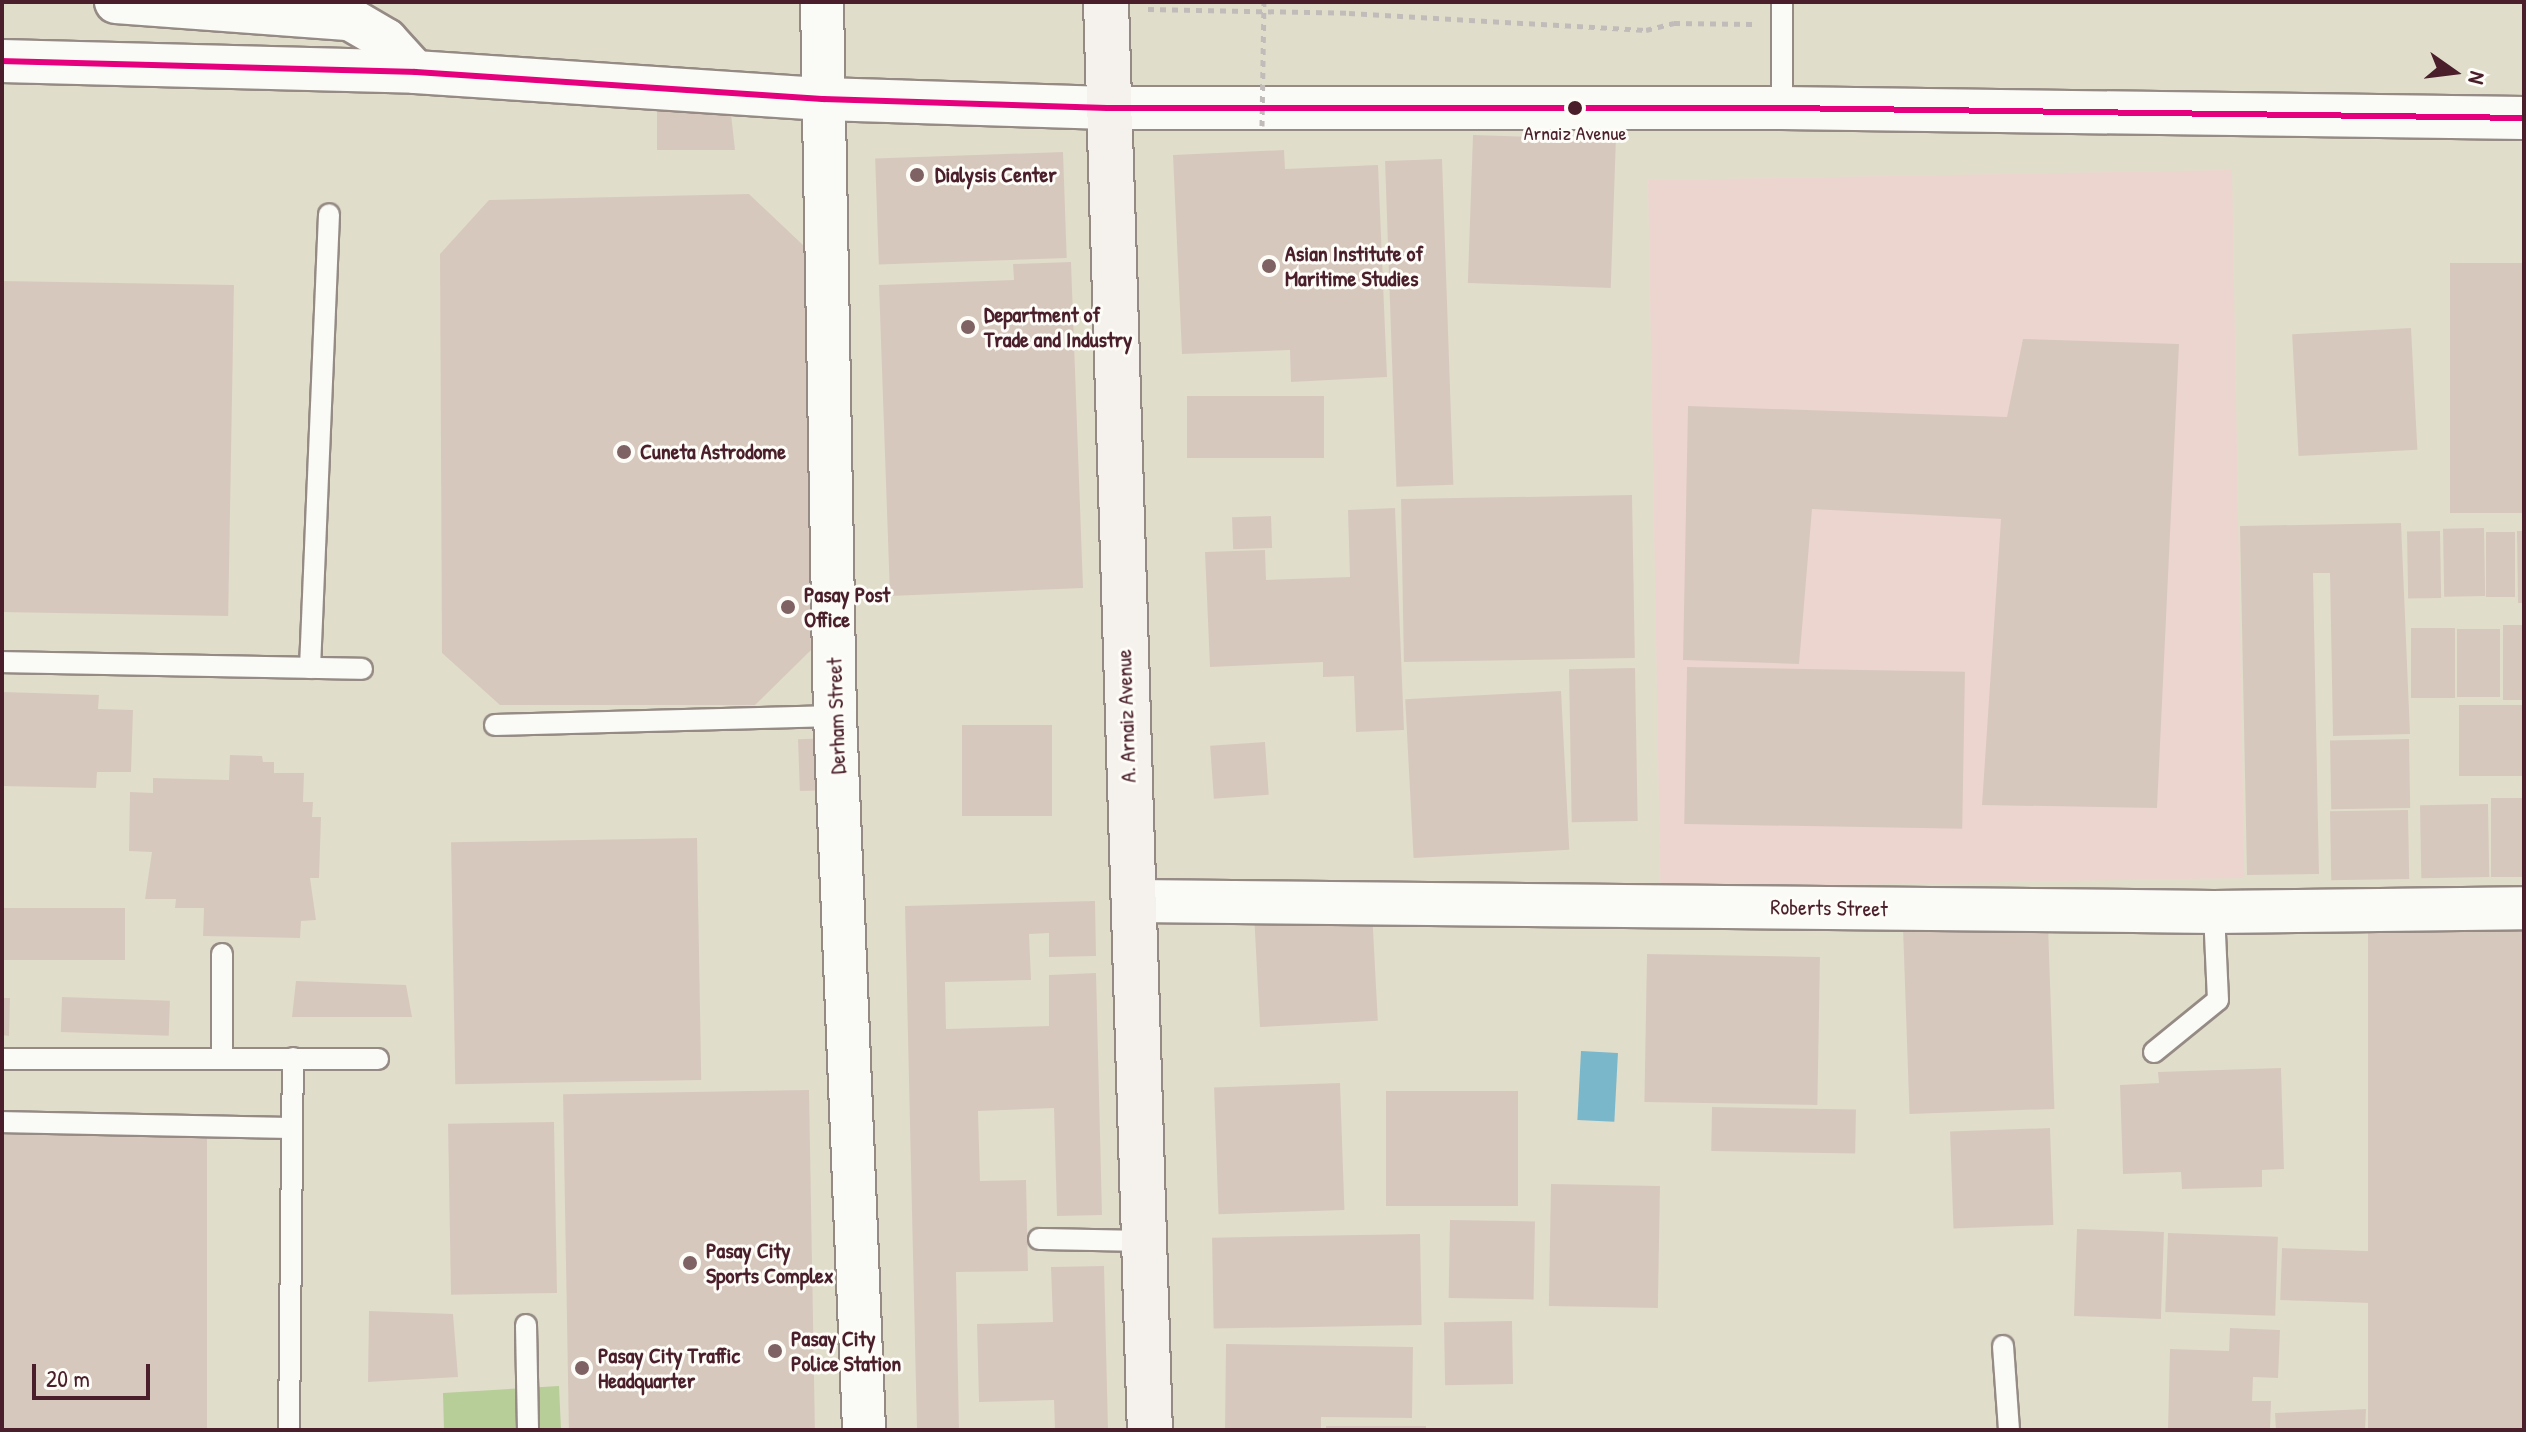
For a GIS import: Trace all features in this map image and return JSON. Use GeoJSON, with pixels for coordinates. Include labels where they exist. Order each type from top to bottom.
{"type":"FeatureCollection","features":[{"type":"Feature","properties":{"kind":"main road","name":"A. Arnaiz Avenue"},"geometry":{"type":"LineString","coordinates":[[1107,5],[1107,108],[1147,1241],[1150,1430]]}},
{"type":"Feature","properties":{"kind":"street"},"geometry":{"type":"LineString","coordinates":[[116,2],[350,19],[378,34],[415,72]]}},
{"type":"Feature","properties":{"kind":"street","name":"Derham Street"},"geometry":{"type":"LineString","coordinates":[[822,2],[835,716],[864,1430]]}},
{"type":"Feature","properties":{"kind":"street"},"geometry":{"type":"LineString","coordinates":[[2,61],[415,72],[823,99],[1107,108],[1782,108],[2524,118]]}},
{"type":"Feature","properties":{"kind":"street","name":"Roberts Street"},"geometry":{"type":"LineString","coordinates":[[1135,901],[2214,912],[2524,908]]}},
{"type":"Feature","properties":{"kind":"lane"},"geometry":{"type":"LineString","coordinates":[[1782,2],[1782,108]]}},
{"type":"Feature","properties":{"kind":"lane"},"geometry":{"type":"LineString","coordinates":[[310,668],[329,214]]}},
{"type":"Feature","properties":{"kind":"lane"},"geometry":{"type":"LineString","coordinates":[[2,662],[362,669]]}},
{"type":"Feature","properties":{"kind":"lane"},"geometry":{"type":"LineString","coordinates":[[495,725],[835,716]]}},
{"type":"Feature","properties":{"kind":"lane"},"geometry":{"type":"LineString","coordinates":[[2154,1052],[2218,1000],[2214,912]]}},
{"type":"Feature","properties":{"kind":"lane"},"geometry":{"type":"LineString","coordinates":[[222,954],[222,1058]]}},
{"type":"Feature","properties":{"kind":"lane"},"geometry":{"type":"LineString","coordinates":[[289,1430],[293,1058]]}},
{"type":"Feature","properties":{"kind":"lane"},"geometry":{"type":"LineString","coordinates":[[2,1059],[378,1059]]}},
{"type":"Feature","properties":{"kind":"lane"},"geometry":{"type":"LineString","coordinates":[[2,1122],[292,1128]]}},
{"type":"Feature","properties":{"kind":"lane"},"geometry":{"type":"LineString","coordinates":[[1039,1239],[1147,1241]]}},
{"type":"Feature","properties":{"kind":"lane"},"geometry":{"type":"LineString","coordinates":[[526,1325],[528,1430]]}},
{"type":"Feature","properties":{"kind":"lane"},"geometry":{"type":"LineString","coordinates":[[2003,1346],[2009,1430]]}},
{"type":"Feature","properties":{"kind":"path"},"geometry":{"type":"LineString","coordinates":[[1262,126],[1264,2]]}},
{"type":"Feature","properties":{"kind":"path"},"geometry":{"type":"LineString","coordinates":[[1107,5],[1349,13],[1646,30],[1674,23],[1782,25]]}},
{"type":"Feature","properties":{"kind":"shaded area"},"geometry":{"type":"Polygon","coordinates":[[[2232,170],[2244,878],[1660,888],[1648,180],[2232,170]]]}},
{"type":"Feature","properties":{"kind":"green space"},"geometry":{"type":"Polygon","coordinates":[[[559,1386],[561,1430],[444,1430],[443,1393],[559,1386]]]}},
{"type":"Feature","properties":{"kind":"water"},"geometry":{"type":"Polygon","coordinates":[[[1581,1051],[1618,1053],[1614,1122],[1577,1120],[1581,1051]]]}},
{"type":"Feature","properties":{"kind":"building"},"geometry":{"type":"Polygon","coordinates":[[[657,108],[731,114],[735,150],[657,150],[657,108]]]}},
{"type":"Feature","properties":{"kind":"building"},"geometry":{"type":"Polygon","coordinates":[[[1473,135],[1616,140],[1611,288],[1468,283],[1473,135]]]}},
{"type":"Feature","properties":{"kind":"building"},"geometry":{"type":"Polygon","coordinates":[[[1284,150],[1285,169],[1378,165],[1387,377],[1291,382],[1290,350],[1182,354],[1173,155],[1284,150]]]}},
{"type":"Feature","properties":{"kind":"building"},"geometry":{"type":"Polygon","coordinates":[[[1063,152],[1067,258],[879,264],[875,159],[1063,152]]]}},
{"type":"Feature","properties":{"kind":"building"},"geometry":{"type":"Polygon","coordinates":[[[1442,159],[1453,485],[1396,487],[1385,161],[1442,159]]]}},
{"type":"Feature","properties":{"kind":"building","name":"Cuneta Astrodome"},"geometry":{"type":"Polygon","coordinates":[[[749,194],[804,246],[811,650],[755,705],[500,705],[442,653],[440,254],[489,200],[749,194]]]}},
{"type":"Feature","properties":{"kind":"building"},"geometry":{"type":"Polygon","coordinates":[[[1071,262],[1083,588],[890,596],[879,285],[1014,280],[1013,264],[1071,262]]]}},
{"type":"Feature","properties":{"kind":"building"},"geometry":{"type":"Polygon","coordinates":[[[2450,263],[2524,263],[2524,513],[2450,513],[2450,263]]]}},
{"type":"Feature","properties":{"kind":"building"},"geometry":{"type":"Polygon","coordinates":[[[2,281],[234,285],[228,616],[2,612],[2,281]]]}},
{"type":"Feature","properties":{"kind":"building"},"geometry":{"type":"Polygon","coordinates":[[[2411,328],[2417,450],[2299,456],[2292,334],[2411,328]]]}},
{"type":"Feature","properties":{"kind":"building"},"geometry":{"type":"Polygon","coordinates":[[[2023,339],[2179,344],[2157,808],[1982,805],[2001,519],[1812,509],[1799,664],[1683,660],[1688,406],[2007,417],[2023,339]]]}},
{"type":"Feature","properties":{"kind":"building"},"geometry":{"type":"Polygon","coordinates":[[[1187,396],[1324,396],[1324,458],[1187,458],[1187,396]]]}},
{"type":"Feature","properties":{"kind":"building"},"geometry":{"type":"Polygon","coordinates":[[[1632,495],[1635,658],[1404,662],[1401,499],[1632,495]]]}},
{"type":"Feature","properties":{"kind":"building"},"geometry":{"type":"Polygon","coordinates":[[[1395,508],[1404,730],[1356,732],[1354,676],[1323,677],[1323,662],[1210,667],[1205,552],[1265,550],[1266,580],[1350,577],[1348,510],[1395,508]]]}},
{"type":"Feature","properties":{"kind":"building"},"geometry":{"type":"Polygon","coordinates":[[[1271,516],[1272,548],[1233,549],[1232,517],[1271,516]]]}},
{"type":"Feature","properties":{"kind":"building"},"geometry":{"type":"Polygon","coordinates":[[[2401,523],[2410,734],[2333,736],[2330,573],[2313,573],[2319,874],[2247,875],[2240,526],[2401,523]]]}},
{"type":"Feature","properties":{"kind":"building"},"geometry":{"type":"Polygon","coordinates":[[[2484,528],[2485,596],[2444,597],[2443,529],[2484,528]]]}},
{"type":"Feature","properties":{"kind":"building"},"geometry":{"type":"Polygon","coordinates":[[[2440,531],[2441,598],[2408,599],[2407,532],[2440,531]]]}},
{"type":"Feature","properties":{"kind":"building"},"geometry":{"type":"Polygon","coordinates":[[[2517,531],[2524,531],[2524,603],[2518,603],[2517,531]]]}},
{"type":"Feature","properties":{"kind":"building"},"geometry":{"type":"Polygon","coordinates":[[[2486,532],[2515,532],[2515,597],[2486,597],[2486,532]]]}},
{"type":"Feature","properties":{"kind":"building"},"geometry":{"type":"Polygon","coordinates":[[[2503,625],[2524,625],[2524,700],[2503,700],[2503,625]]]}},
{"type":"Feature","properties":{"kind":"building"},"geometry":{"type":"Polygon","coordinates":[[[2411,628],[2455,628],[2455,698],[2411,698],[2411,628]]]}},
{"type":"Feature","properties":{"kind":"building"},"geometry":{"type":"Polygon","coordinates":[[[2457,629],[2500,629],[2500,697],[2457,697],[2457,629]]]}},
{"type":"Feature","properties":{"kind":"building"},"geometry":{"type":"Polygon","coordinates":[[[1687,667],[1965,672],[1962,829],[1684,824],[1687,667]]]}},
{"type":"Feature","properties":{"kind":"building"},"geometry":{"type":"Polygon","coordinates":[[[1635,668],[1638,821],[1572,822],[1569,669],[1635,668]]]}},
{"type":"Feature","properties":{"kind":"building"},"geometry":{"type":"Polygon","coordinates":[[[1561,691],[1569,850],[1414,858],[1405,699],[1561,691]]]}},
{"type":"Feature","properties":{"kind":"building"},"geometry":{"type":"Polygon","coordinates":[[[2,692],[99,695],[98,709],[133,710],[131,772],[97,772],[96,788],[2,786],[2,692]]]}},
{"type":"Feature","properties":{"kind":"building"},"geometry":{"type":"Polygon","coordinates":[[[2459,705],[2524,705],[2524,776],[2459,776],[2459,705]]]}},
{"type":"Feature","properties":{"kind":"building"},"geometry":{"type":"Polygon","coordinates":[[[962,725],[1052,725],[1052,816],[962,816],[962,725]]]}},
{"type":"Feature","properties":{"kind":"building"},"geometry":{"type":"Polygon","coordinates":[[[831,738],[833,790],[800,791],[798,739],[831,738]]]}},
{"type":"Feature","properties":{"kind":"building"},"geometry":{"type":"Polygon","coordinates":[[[2409,739],[2410,808],[2331,809],[2330,740],[2409,739]]]}},
{"type":"Feature","properties":{"kind":"building"},"geometry":{"type":"Polygon","coordinates":[[[1265,742],[1269,795],[1214,799],[1210,746],[1265,742]]]}},
{"type":"Feature","properties":{"kind":"building"},"geometry":{"type":"Polygon","coordinates":[[[230,755],[262,756],[263,762],[274,762],[274,773],[304,773],[303,802],[313,802],[312,817],[321,817],[319,878],[310,878],[316,920],[301,921],[300,938],[203,936],[204,908],[175,908],[176,899],[145,899],[152,852],[129,851],[130,792],[153,793],[153,778],[229,780],[230,755]]]}},
{"type":"Feature","properties":{"kind":"building"},"geometry":{"type":"Polygon","coordinates":[[[2491,798],[2524,798],[2524,877],[2491,877],[2491,798]]]}},
{"type":"Feature","properties":{"kind":"building"},"geometry":{"type":"Polygon","coordinates":[[[2488,804],[2489,877],[2421,878],[2420,805],[2488,804]]]}},
{"type":"Feature","properties":{"kind":"building"},"geometry":{"type":"Polygon","coordinates":[[[2408,810],[2409,879],[2331,880],[2330,811],[2408,810]]]}},
{"type":"Feature","properties":{"kind":"building"},"geometry":{"type":"Polygon","coordinates":[[[697,838],[701,1080],[455,1084],[451,842],[697,838]]]}},
{"type":"Feature","properties":{"kind":"building"},"geometry":{"type":"Polygon","coordinates":[[[1095,901],[1096,956],[1049,957],[1049,933],[1029,934],[1031,980],[945,982],[946,1029],[1049,1026],[1049,975],[1096,973],[1102,1215],[1057,1216],[1054,1108],[978,1111],[980,1181],[1026,1180],[1028,1271],[956,1272],[959,1430],[917,1430],[905,906],[1095,901]]]}},
{"type":"Feature","properties":{"kind":"building"},"geometry":{"type":"Polygon","coordinates":[[[2,908],[125,908],[125,960],[2,960],[2,908]]]}},
{"type":"Feature","properties":{"kind":"building"},"geometry":{"type":"Polygon","coordinates":[[[1372,910],[1378,1021],[1260,1027],[1254,916],[1372,910]]]}},
{"type":"Feature","properties":{"kind":"building"},"geometry":{"type":"Polygon","coordinates":[[[2048,925],[2054,1109],[1910,1114],[1903,930],[2048,925]]]}},
{"type":"Feature","properties":{"kind":"building"},"geometry":{"type":"Polygon","coordinates":[[[2368,926],[2524,926],[2524,1430],[2368,1430],[2368,926]]]}},
{"type":"Feature","properties":{"kind":"building"},"geometry":{"type":"Polygon","coordinates":[[[1647,954],[1820,957],[1817,1105],[1644,1102],[1647,954]]]}},
{"type":"Feature","properties":{"kind":"building"},"geometry":{"type":"Polygon","coordinates":[[[296,981],[406,985],[412,1017],[292,1017],[296,981]]]}},
{"type":"Feature","properties":{"kind":"building"},"geometry":{"type":"Polygon","coordinates":[[[62,997],[170,1001],[169,1036],[61,1032],[62,997]]]}},
{"type":"Feature","properties":{"kind":"building"},"geometry":{"type":"Polygon","coordinates":[[[2,998],[10,998],[9,1036],[2,1035],[2,998]]]}},
{"type":"Feature","properties":{"kind":"building"},"geometry":{"type":"Polygon","coordinates":[[[2281,1068],[2284,1169],[2262,1170],[2262,1187],[2182,1189],[2181,1172],[2123,1174],[2120,1085],[2159,1083],[2158,1072],[2281,1068]]]}},
{"type":"Feature","properties":{"kind":"building"},"geometry":{"type":"Polygon","coordinates":[[[1340,1083],[1344,1210],[1219,1214],[1214,1087],[1340,1083]]]}},
{"type":"Feature","properties":{"kind":"building","name":"Pasay City Sports Complex"},"geometry":{"type":"Polygon","coordinates":[[[809,1090],[815,1430],[569,1430],[563,1094],[809,1090]]]}},
{"type":"Feature","properties":{"kind":"building"},"geometry":{"type":"Polygon","coordinates":[[[1386,1091],[1518,1091],[1518,1206],[1386,1206],[1386,1091]]]}},
{"type":"Feature","properties":{"kind":"building"},"geometry":{"type":"Polygon","coordinates":[[[1712,1107],[1856,1110],[1855,1154],[1711,1151],[1712,1107]]]}},
{"type":"Feature","properties":{"kind":"building"},"geometry":{"type":"Polygon","coordinates":[[[554,1122],[557,1293],[451,1295],[448,1124],[554,1122]]]}},
{"type":"Feature","properties":{"kind":"building"},"geometry":{"type":"Polygon","coordinates":[[[2050,1128],[2053,1225],[1953,1228],[1950,1131],[2050,1128]]]}},
{"type":"Feature","properties":{"kind":"building"},"geometry":{"type":"Polygon","coordinates":[[[2,1131],[207,1131],[207,1430],[2,1430],[2,1131]]]}},
{"type":"Feature","properties":{"kind":"building"},"geometry":{"type":"Polygon","coordinates":[[[1551,1184],[1660,1186],[1658,1308],[1549,1306],[1551,1184]]]}},
{"type":"Feature","properties":{"kind":"building"},"geometry":{"type":"Polygon","coordinates":[[[1450,1220],[1535,1221],[1534,1299],[1449,1298],[1450,1220]]]}},
{"type":"Feature","properties":{"kind":"building"},"geometry":{"type":"Polygon","coordinates":[[[2077,1229],[2164,1232],[2161,1319],[2074,1316],[2077,1229]]]}},
{"type":"Feature","properties":{"kind":"building"},"geometry":{"type":"Polygon","coordinates":[[[2168,1233],[2278,1237],[2275,1316],[2165,1312],[2168,1233]]]}},
{"type":"Feature","properties":{"kind":"building"},"geometry":{"type":"Polygon","coordinates":[[[1420,1234],[1422,1325],[1214,1329],[1212,1238],[1420,1234]]]}},
{"type":"Feature","properties":{"kind":"building"},"geometry":{"type":"Polygon","coordinates":[[[2282,1248],[2372,1251],[2370,1303],[2280,1300],[2282,1248]]]}},
{"type":"Feature","properties":{"kind":"building"},"geometry":{"type":"Polygon","coordinates":[[[1104,1266],[1108,1430],[1055,1430],[1054,1400],[979,1402],[977,1324],[1053,1322],[1051,1267],[1104,1266]]]}},
{"type":"Feature","properties":{"kind":"building"},"geometry":{"type":"Polygon","coordinates":[[[369,1311],[453,1314],[458,1377],[368,1382],[369,1311]]]}},
{"type":"Feature","properties":{"kind":"building"},"geometry":{"type":"Polygon","coordinates":[[[1512,1321],[1513,1384],[1445,1385],[1444,1322],[1512,1321]]]}},
{"type":"Feature","properties":{"kind":"building"},"geometry":{"type":"Polygon","coordinates":[[[2230,1328],[2280,1330],[2278,1378],[2253,1377],[2252,1401],[2271,1401],[2270,1430],[2168,1430],[2170,1349],[2229,1351],[2230,1328]]]}},
{"type":"Feature","properties":{"kind":"building"},"geometry":{"type":"Polygon","coordinates":[[[1226,1344],[1413,1347],[1412,1418],[1321,1417],[1321,1430],[1225,1430],[1226,1344]]]}},
{"type":"Feature","properties":{"kind":"building"},"geometry":{"type":"Polygon","coordinates":[[[2366,1409],[2365,1430],[2276,1430],[2275,1413],[2366,1409]]]}},
{"type":"Feature","properties":{"kind":"building"},"geometry":{"type":"Polygon","coordinates":[[[1326,1426],[1426,1426],[1426,1430],[1326,1430],[1326,1426]]]}},
{"type":"Feature","properties":{"kind":"transit line"},"geometry":{"type":"LineString","coordinates":[[2,61],[415,72],[823,99],[1107,108],[1782,108],[2524,118]]}},
{"type":"Feature","properties":{"kind":"place","name":"Arnaiz Avenue"},"geometry":{"type":"Point","coordinates":[1575,108]}},
{"type":"Feature","properties":{"kind":"place","name":"Dialysis Center"},"geometry":{"type":"Point","coordinates":[917,175]}},
{"type":"Feature","properties":{"kind":"place","name":"Asian Institute of Maritime Studies"},"geometry":{"type":"Point","coordinates":[1269,266]}},
{"type":"Feature","properties":{"kind":"place","name":"Department of Trade and Industry"},"geometry":{"type":"Point","coordinates":[968,327]}},
{"type":"Feature","properties":{"kind":"place","name":"Cuneta Astrodome"},"geometry":{"type":"Point","coordinates":[624,452]}},
{"type":"Feature","properties":{"kind":"place","name":"Pasay Post Office"},"geometry":{"type":"Point","coordinates":[788,607]}},
{"type":"Feature","properties":{"kind":"place","name":"Pasay City Sports Complex"},"geometry":{"type":"Point","coordinates":[690,1263]}},
{"type":"Feature","properties":{"kind":"place","name":"Pasay City Police Station"},"geometry":{"type":"Point","coordinates":[775,1351]}},
{"type":"Feature","properties":{"kind":"place","name":"Pasay City Traffic Headquarter"},"geometry":{"type":"Point","coordinates":[582,1368]}}]}
